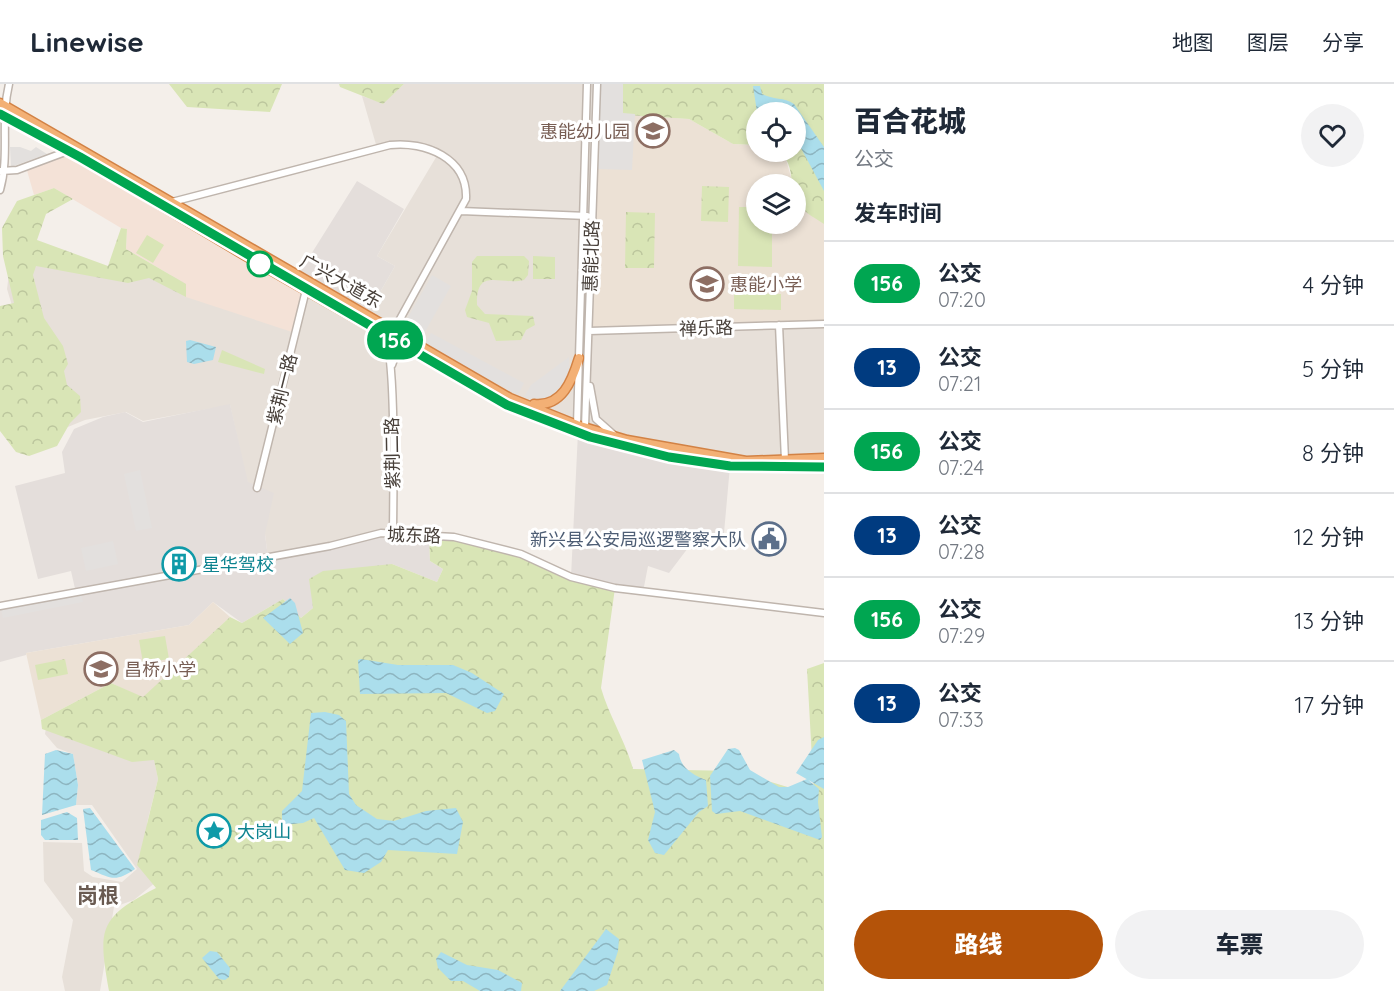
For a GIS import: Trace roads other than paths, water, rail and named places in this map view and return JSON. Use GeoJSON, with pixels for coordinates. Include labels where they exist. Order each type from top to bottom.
{"type":"FeatureCollection","features":[{"type":"Feature","properties":{"kind":"highway","name":"广兴大道东"},"geometry":{"type":"LineString","coordinates":[[1,104],[510,398],[581,426],[627,440],[746,461],[824,458]]}},
{"type":"Feature","properties":{"kind":"highway","name":"广兴大道东"},"geometry":{"type":"LineString","coordinates":[[1,115],[507,405],[614,445],[730,466],[824,467]]}},
{"type":"Feature","properties":{"kind":"highway"},"geometry":{"type":"LineString","coordinates":[[525,403],[543,405],[558,398],[574,375],[579,358]]}},
{"type":"Feature","properties":{"kind":"street"},"geometry":{"type":"LineString","coordinates":[[0,190],[1,104],[9,84]]}},
{"type":"Feature","properties":{"kind":"street","name":"惠能北路"},"geometry":{"type":"LineString","coordinates":[[581,426],[579,358],[587,84]]}},
{"type":"Feature","properties":{"kind":"street","name":"惠能北路"},"geometry":{"type":"LineString","coordinates":[[581,426],[588,365],[597,84]]}},
{"type":"Feature","properties":{"kind":"street"},"geometry":{"type":"LineString","coordinates":[[172,202],[403,144],[417,145],[443,156],[459,167],[466,188],[461,211],[394,330]]}},
{"type":"Feature","properties":{"kind":"street"},"geometry":{"type":"LineString","coordinates":[[2,171],[17,170],[68,152]]}},
{"type":"Feature","properties":{"kind":"street"},"geometry":{"type":"LineString","coordinates":[[461,211],[593,216]]}},
{"type":"Feature","properties":{"kind":"street","name":"紫荆一路"},"geometry":{"type":"LineString","coordinates":[[257,488],[306,290]]}},
{"type":"Feature","properties":{"kind":"street","name":"禅乐路"},"geometry":{"type":"LineString","coordinates":[[589,331],[824,324]]}},
{"type":"Feature","properties":{"kind":"street"},"geometry":{"type":"LineString","coordinates":[[779,325],[785,460]]}},
{"type":"Feature","properties":{"kind":"street","name":"紫荆二路"},"geometry":{"type":"LineString","coordinates":[[382,333],[387,340],[391,371],[393,534]]}},
{"type":"Feature","properties":{"kind":"street"},"geometry":{"type":"LineString","coordinates":[[391,371],[396,354],[405,350],[415,352]]}},
{"type":"Feature","properties":{"kind":"street"},"geometry":{"type":"LineString","coordinates":[[588,365],[596,419],[610,433],[627,440]]}},
{"type":"Feature","properties":{"kind":"street","name":"城东路"},"geometry":{"type":"LineString","coordinates":[[0,606],[330,546],[381,533],[454,537],[521,554],[571,577],[615,588],[824,613]]}},
{"type":"Feature","properties":{"kind":"water"},"geometry":{"type":"Polygon","coordinates":[[[753,86],[760,86],[762,94],[766,96],[790,102],[755,102],[753,86]]]}},
{"type":"Feature","properties":{"kind":"water"},"geometry":{"type":"Polygon","coordinates":[[[806,121],[824,147],[824,191],[806,157],[806,121]]]}},
{"type":"Feature","properties":{"kind":"water"},"geometry":{"type":"Polygon","coordinates":[[[186,341],[216,347],[213,360],[194,364],[187,362],[186,341]]]}},
{"type":"Feature","properties":{"kind":"water"},"geometry":{"type":"Polygon","coordinates":[[[290,598],[295,603],[303,633],[290,644],[263,618],[290,598]]]}},
{"type":"Feature","properties":{"kind":"water"},"geometry":{"type":"Polygon","coordinates":[[[358,660],[398,665],[453,665],[472,673],[504,694],[495,711],[487,713],[446,693],[360,694],[358,660]]]}},
{"type":"Feature","properties":{"kind":"water"},"geometry":{"type":"Polygon","coordinates":[[[325,712],[339,715],[346,721],[349,794],[356,805],[377,819],[394,821],[426,811],[456,808],[463,822],[457,854],[388,850],[381,862],[364,873],[345,870],[314,818],[303,823],[282,825],[282,811],[302,791],[311,713],[325,712]]]}},
{"type":"Feature","properties":{"kind":"water"},"geometry":{"type":"Polygon","coordinates":[[[824,737],[824,789],[796,773],[818,740],[824,737]]]}},
{"type":"Feature","properties":{"kind":"water"},"geometry":{"type":"Polygon","coordinates":[[[728,749],[739,750],[750,770],[779,787],[788,787],[807,779],[819,789],[818,802],[822,837],[820,840],[740,811],[716,814],[712,811],[710,776],[728,749]]]}},
{"type":"Feature","properties":{"kind":"water"},"geometry":{"type":"Polygon","coordinates":[[[56,750],[73,754],[78,785],[76,805],[42,815],[45,754],[56,750]]]}},
{"type":"Feature","properties":{"kind":"water"},"geometry":{"type":"Polygon","coordinates":[[[674,750],[679,754],[688,770],[706,780],[708,806],[699,812],[664,855],[655,853],[648,840],[655,812],[642,760],[674,750]]]}},
{"type":"Feature","properties":{"kind":"water"},"geometry":{"type":"Polygon","coordinates":[[[90,808],[135,869],[118,878],[91,870],[83,809],[90,808]]]}},
{"type":"Feature","properties":{"kind":"water"},"geometry":{"type":"Polygon","coordinates":[[[67,812],[77,818],[78,840],[45,840],[41,835],[41,820],[67,812]]]}},
{"type":"Feature","properties":{"kind":"water"},"geometry":{"type":"Polygon","coordinates":[[[606,929],[619,939],[618,951],[607,985],[594,991],[560,991],[606,929]]]}},
{"type":"Feature","properties":{"kind":"water"},"geometry":{"type":"Polygon","coordinates":[[[210,951],[217,952],[230,968],[229,977],[225,980],[219,979],[202,958],[210,951]]]}},
{"type":"Feature","properties":{"kind":"water"},"geometry":{"type":"Polygon","coordinates":[[[441,952],[467,965],[498,970],[522,983],[521,991],[480,991],[463,981],[451,981],[438,968],[436,959],[441,952]]]}},
{"type":"Feature","properties":{"kind":"place","name":"惠能幼儿园"},"geometry":{"type":"Point","coordinates":[653,131]}},
{"type":"Feature","properties":{"kind":"place","name":"惠能小学"},"geometry":{"type":"Point","coordinates":[707,284]}},
{"type":"Feature","properties":{"kind":"place","name":"新兴县公安局巡逻警察大队"},"geometry":{"type":"Point","coordinates":[769,539]}},
{"type":"Feature","properties":{"kind":"place","name":"星华驾校"},"geometry":{"type":"Point","coordinates":[179,564]}},
{"type":"Feature","properties":{"kind":"place","name":"昌桥小学"},"geometry":{"type":"Point","coordinates":[101,669]}},
{"type":"Feature","properties":{"kind":"place","name":"大岗山"},"geometry":{"type":"Point","coordinates":[214,831]}},
{"type":"Feature","properties":{"kind":"district","name":"岗根"},"geometry":{"type":"Point","coordinates":[98,895]}}]}
